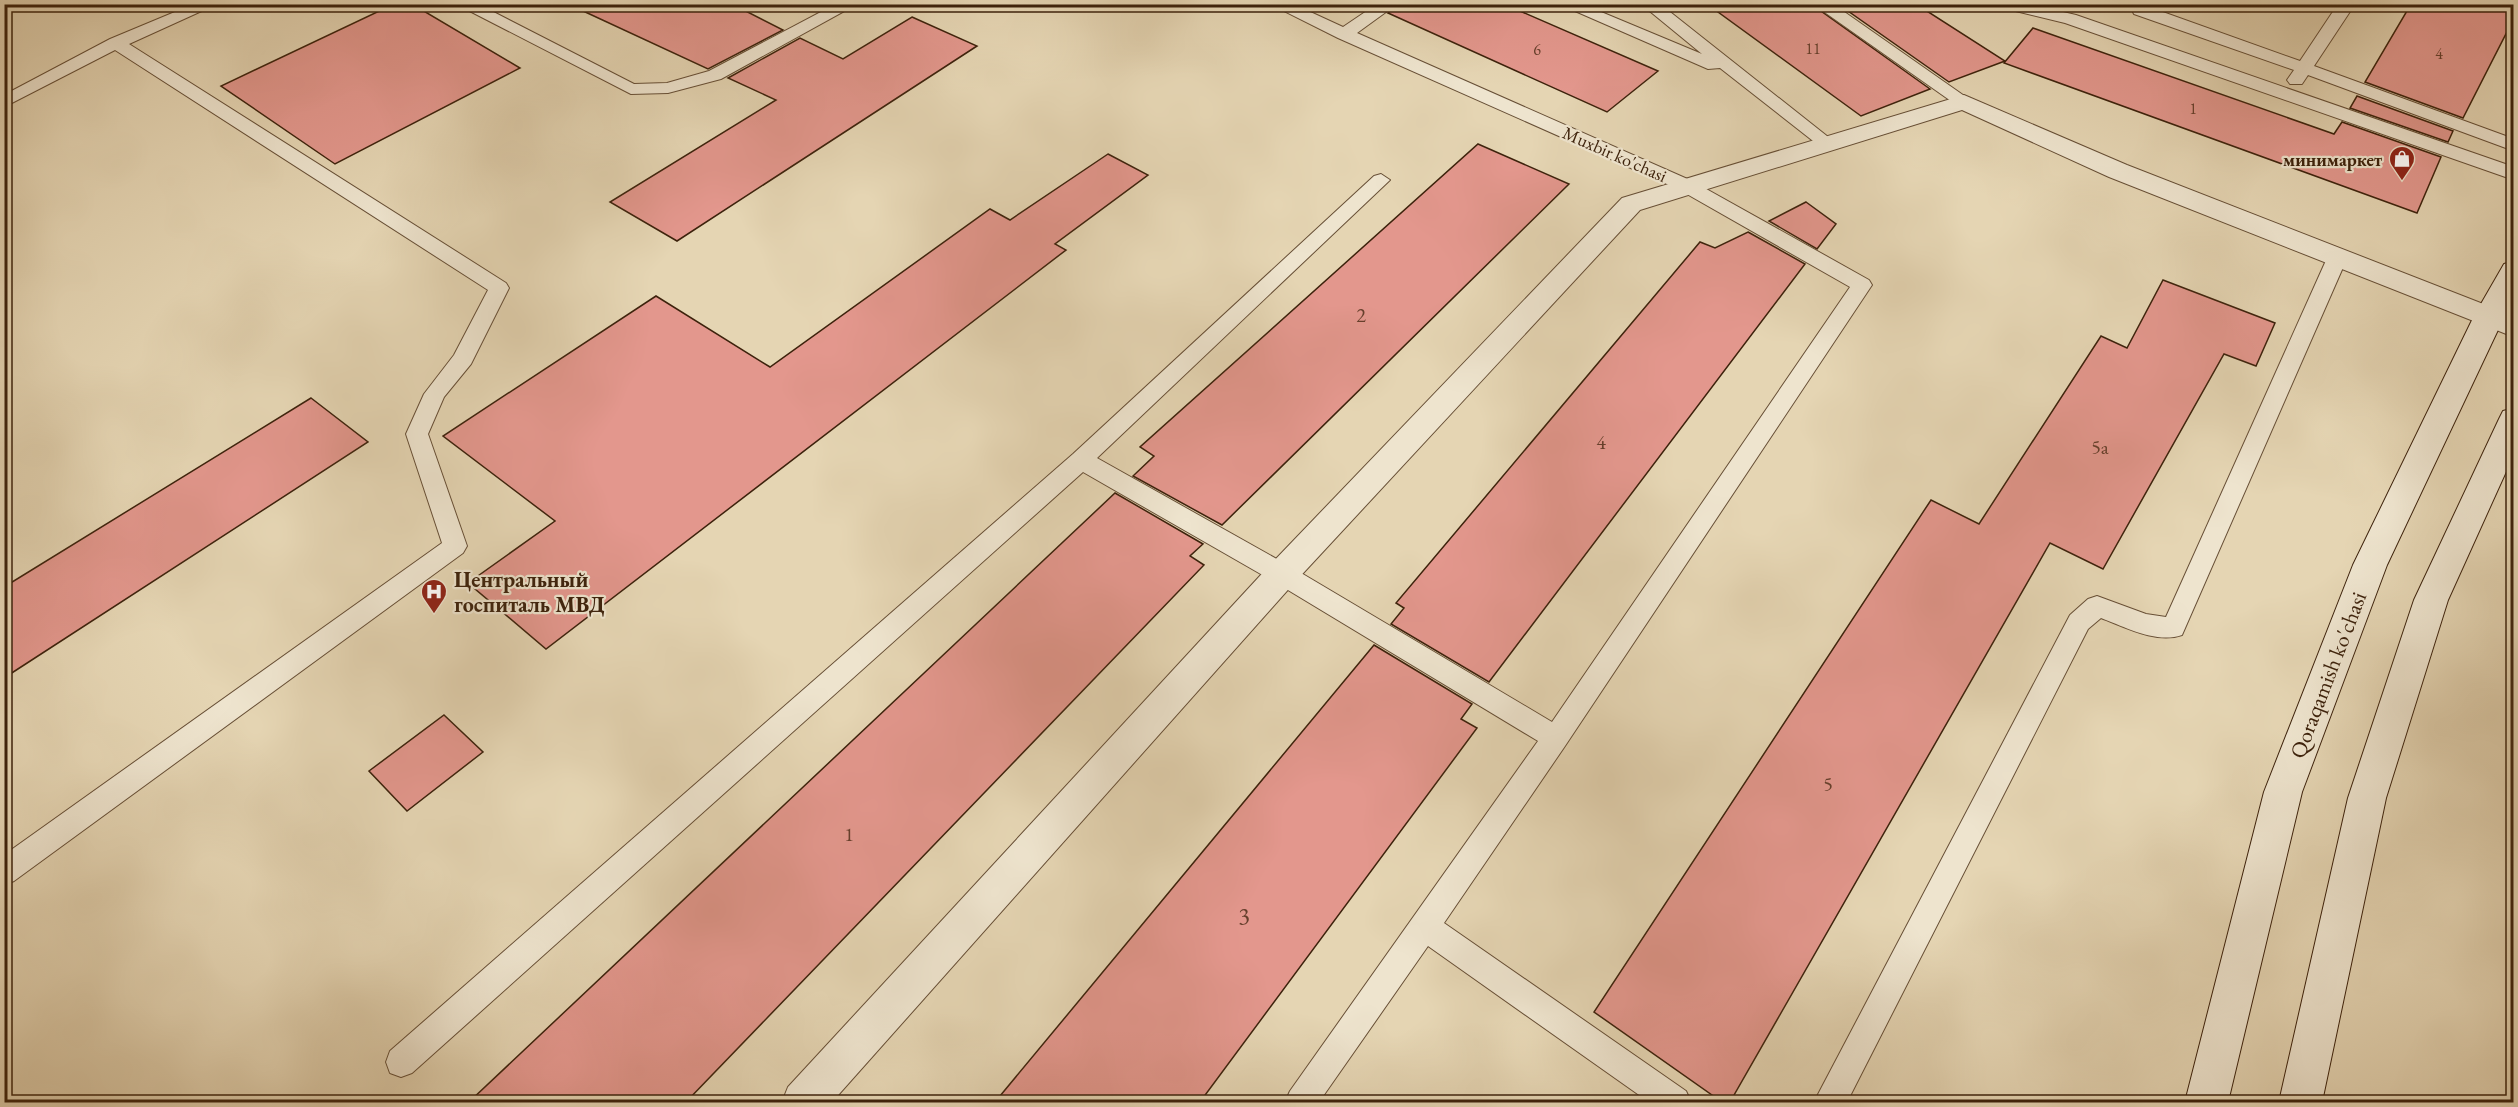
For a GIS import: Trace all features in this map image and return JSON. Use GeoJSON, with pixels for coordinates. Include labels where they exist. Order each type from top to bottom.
{"type":"FeatureCollection","features":[{"type":"Feature","properties":{"kind":"street","name":"Muxbir ko'chasi"},"geometry":{"type":"LineString","coordinates":[[1684,185],[1964,102]]}},
{"type":"Feature","properties":{"kind":"street"},"geometry":{"type":"LineString","coordinates":[[1964,102],[2118,171],[2501,322]]}},
{"type":"Feature","properties":{"kind":"street"},"geometry":{"type":"LineString","coordinates":[[803,1102],[1282,574],[1631,204],[1684,185]]}},
{"type":"Feature","properties":{"kind":"street","name":"Qoraqamish ko'chasi"},"geometry":{"type":"LineString","coordinates":[[2206,1102],[2283,792],[2370,565],[2501,322],[2514,270]]}},
{"type":"Feature","properties":{"kind":"street"},"geometry":{"type":"LineString","coordinates":[[2300,1102],[2367,798],[2431,600],[2514,419]]}},
{"type":"Feature","properties":{"kind":"lane"},"geometry":{"type":"LineString","coordinates":[[4,102],[116,43],[210,4]]}},
{"type":"Feature","properties":{"kind":"lane"},"geometry":{"type":"LineString","coordinates":[[464,4],[632,89],[668,88],[715,75],[849,4]]}},
{"type":"Feature","properties":{"kind":"lane","name":"Muxbir ko'chasi"},"geometry":{"type":"LineString","coordinates":[[1278,4],[1684,185]]}},
{"type":"Feature","properties":{"kind":"lane"},"geometry":{"type":"LineString","coordinates":[[1344,34],[1389,4]]}},
{"type":"Feature","properties":{"kind":"lane"},"geometry":{"type":"LineString","coordinates":[[1567,4],[1743,77]]}},
{"type":"Feature","properties":{"kind":"lane"},"geometry":{"type":"LineString","coordinates":[[1649,4],[1828,144]]}},
{"type":"Feature","properties":{"kind":"lane"},"geometry":{"type":"LineString","coordinates":[[1821,4],[1964,102]]}},
{"type":"Feature","properties":{"kind":"lane"},"geometry":{"type":"LineString","coordinates":[[2005,4],[2070,19],[2514,174]]}},
{"type":"Feature","properties":{"kind":"lane"},"geometry":{"type":"LineString","coordinates":[[2287,95],[2347,4]]}},
{"type":"Feature","properties":{"kind":"lane"},"geometry":{"type":"LineString","coordinates":[[2140,10],[2514,146]]}},
{"type":"Feature","properties":{"kind":"lane"},"geometry":{"type":"LineString","coordinates":[[4,872],[454,546],[417,434],[435,394],[463,359],[499,288],[116,43]]}},
{"type":"Feature","properties":{"kind":"lane"},"geometry":{"type":"LineString","coordinates":[[401,1062],[1081,460],[1381,180]]}},
{"type":"Feature","properties":{"kind":"lane"},"geometry":{"type":"LineString","coordinates":[[1300,1102],[1556,738],[1862,285],[1684,185]]}},
{"type":"Feature","properties":{"kind":"lane"},"geometry":{"type":"LineString","coordinates":[[1830,1102],[2079,622],[2097,606],[2145,624],[2173,628],[2338,256]]}},
{"type":"Feature","properties":{"kind":"lane"},"geometry":{"type":"LineString","coordinates":[[1081,460],[1282,574],[1556,738]]}},
{"type":"Feature","properties":{"kind":"lane"},"geometry":{"type":"LineString","coordinates":[[1424,926],[1676,1102]]}},
{"type":"Feature","properties":{"kind":"building"},"geometry":{"type":"Polygon","coordinates":[[[394,4],[412,4],[520,68],[335,164],[221,86],[394,4]]]}},
{"type":"Feature","properties":{"kind":"building"},"geometry":{"type":"Polygon","coordinates":[[[568,4],[732,4],[783,30],[708,69],[568,4]]]}},
{"type":"Feature","properties":{"kind":"building"},"geometry":{"type":"Polygon","coordinates":[[[1399,4],[1504,4],[1658,71],[1607,112],[1388,13],[1399,4]]]}},
{"type":"Feature","properties":{"kind":"building"},"geometry":{"type":"Polygon","coordinates":[[[1707,4],[1811,4],[1930,89],[1861,116],[1707,4]]]}},
{"type":"Feature","properties":{"kind":"building"},"geometry":{"type":"Polygon","coordinates":[[[1838,4],[1916,4],[2005,61],[1949,82],[1838,4]]]}},
{"type":"Feature","properties":{"kind":"building"},"geometry":{"type":"Polygon","coordinates":[[[2411,4],[2514,4],[2514,18],[2463,118],[2365,82],[2411,4]]]}},
{"type":"Feature","properties":{"kind":"building"},"geometry":{"type":"Polygon","coordinates":[[[912,17],[977,46],[677,241],[610,202],[776,100],[728,78],[800,38],[843,59],[912,17]]]}},
{"type":"Feature","properties":{"kind":"building"},"geometry":{"type":"Polygon","coordinates":[[[2033,28],[2334,134],[2342,122],[2441,157],[2417,213],[2004,63],[2033,28]]]}},
{"type":"Feature","properties":{"kind":"building"},"geometry":{"type":"Polygon","coordinates":[[[2357,96],[2453,131],[2448,142],[2350,108],[2357,96]]]}},
{"type":"Feature","properties":{"kind":"building"},"geometry":{"type":"Polygon","coordinates":[[[1478,144],[1569,184],[1222,525],[1133,476],[1154,456],[1140,447],[1478,144]]]}},
{"type":"Feature","properties":{"kind":"building"},"geometry":{"type":"Polygon","coordinates":[[[1108,154],[1148,175],[1055,244],[1066,250],[546,649],[468,583],[555,521],[443,436],[656,296],[770,367],[990,209],[1010,220],[1108,154]]]}},
{"type":"Feature","properties":{"kind":"building"},"geometry":{"type":"Polygon","coordinates":[[[1806,202],[1836,224],[1817,249],[1769,221],[1806,202]]]}},
{"type":"Feature","properties":{"kind":"building"},"geometry":{"type":"Polygon","coordinates":[[[1748,232],[1805,264],[1489,682],[1391,624],[1404,608],[1396,603],[1700,242],[1715,248],[1748,232]]]}},
{"type":"Feature","properties":{"kind":"building"},"geometry":{"type":"Polygon","coordinates":[[[2163,280],[2275,323],[2256,366],[2224,354],[2103,569],[2050,543],[1730,1102],[1722,1102],[1594,1012],[1931,500],[1979,524],[2101,336],[2127,348],[2163,280]]]}},
{"type":"Feature","properties":{"kind":"building"},"geometry":{"type":"Polygon","coordinates":[[[311,398],[368,442],[4,678],[4,587],[311,398]]]}},
{"type":"Feature","properties":{"kind":"building"},"geometry":{"type":"Polygon","coordinates":[[[1115,493],[1203,544],[1190,556],[1204,565],[686,1102],[469,1102],[1115,493]]]}},
{"type":"Feature","properties":{"kind":"building"},"geometry":{"type":"Polygon","coordinates":[[[1374,645],[1472,704],[1461,719],[1477,728],[1200,1102],[995,1102],[1374,645]]]}},
{"type":"Feature","properties":{"kind":"building"},"geometry":{"type":"Polygon","coordinates":[[[444,715],[483,752],[407,811],[369,771],[444,715]]]}},
{"type":"Feature","properties":{"kind":"place","name":"минимаркет"},"geometry":{"type":"Point","coordinates":[2402,182]}},
{"type":"Feature","properties":{"kind":"place","name":"Центральный госпиталь МВД"},"geometry":{"type":"Point","coordinates":[434,615]}}]}
